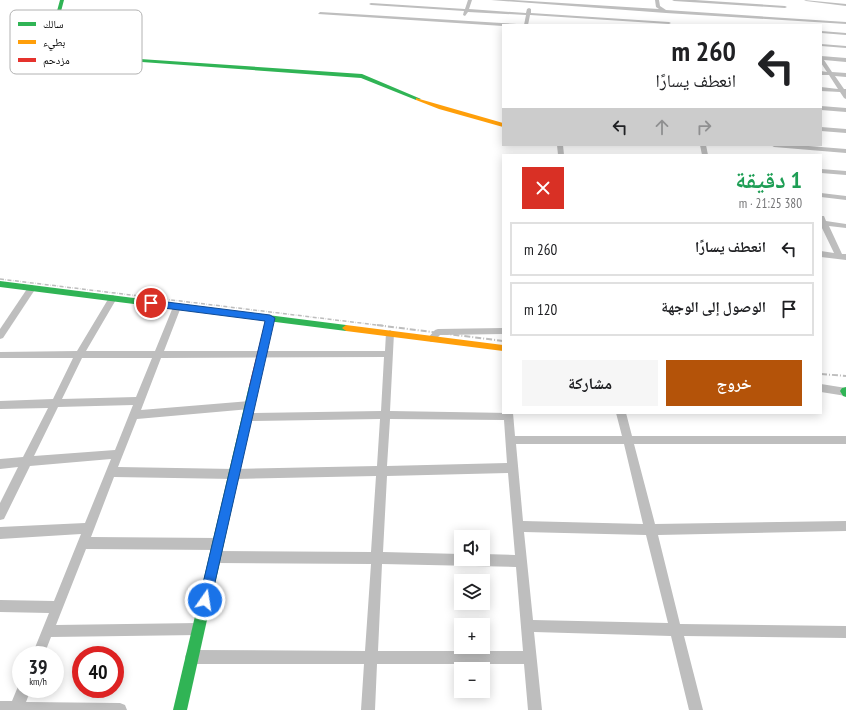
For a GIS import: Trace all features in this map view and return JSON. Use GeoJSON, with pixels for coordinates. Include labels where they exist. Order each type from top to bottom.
{"type":"FeatureCollection","features":[{"type":"Feature","properties":{"kind":"street"},"geometry":{"type":"LineString","coordinates":[[59,10],[62,0]]}},
{"type":"Feature","properties":{"kind":"street"},"geometry":{"type":"LineString","coordinates":[[399,18],[409,0]]}},
{"type":"Feature","properties":{"kind":"street"},"geometry":{"type":"LineString","coordinates":[[463,22],[470,0]]}},
{"type":"Feature","properties":{"kind":"street"},"geometry":{"type":"LineString","coordinates":[[493,0],[529,1],[728,15],[794,17],[846,23]]}},
{"type":"Feature","properties":{"kind":"street"},"geometry":{"type":"LineString","coordinates":[[590,0],[592,24]]}},
{"type":"Feature","properties":{"kind":"street"},"geometry":{"type":"LineString","coordinates":[[656,0],[658,7],[666,11]]}},
{"type":"Feature","properties":{"kind":"street"},"geometry":{"type":"LineString","coordinates":[[674,0],[722,1],[786,6]]}},
{"type":"Feature","properties":{"kind":"street"},"geometry":{"type":"LineString","coordinates":[[780,0],[789,11]]}},
{"type":"Feature","properties":{"kind":"street"},"geometry":{"type":"LineString","coordinates":[[806,0],[846,5]]}},
{"type":"Feature","properties":{"kind":"street"},"geometry":{"type":"LineString","coordinates":[[526,24],[529,1]]}},
{"type":"Feature","properties":{"kind":"street"},"geometry":{"type":"LineString","coordinates":[[722,1],[730,20]]}},
{"type":"Feature","properties":{"kind":"street"},"geometry":{"type":"LineString","coordinates":[[371,4],[669,24],[666,11]]}},
{"type":"Feature","properties":{"kind":"street"},"geometry":{"type":"LineString","coordinates":[[320,13],[502,24]]}},
{"type":"Feature","properties":{"kind":"street"},"geometry":{"type":"LineString","coordinates":[[794,17],[798,24]]}},
{"type":"Feature","properties":{"kind":"street"},"geometry":{"type":"LineString","coordinates":[[822,32],[846,34]]}},
{"type":"Feature","properties":{"kind":"street"},"geometry":{"type":"LineString","coordinates":[[822,45],[846,47]]}},
{"type":"Feature","properties":{"kind":"street"},"geometry":{"type":"LineString","coordinates":[[822,58],[846,60]]}},
{"type":"Feature","properties":{"kind":"street"},"geometry":{"type":"LineString","coordinates":[[822,60],[844,90],[846,97]]}},
{"type":"Feature","properties":{"kind":"street"},"geometry":{"type":"LineString","coordinates":[[142,61],[362,76],[441,108],[502,125]]}},
{"type":"Feature","properties":{"kind":"street"},"geometry":{"type":"LineString","coordinates":[[822,73],[846,75]]}},
{"type":"Feature","properties":{"kind":"street"},"geometry":{"type":"LineString","coordinates":[[822,89],[844,90]]}},
{"type":"Feature","properties":{"kind":"street"},"geometry":{"type":"LineString","coordinates":[[822,108],[846,110]]}},
{"type":"Feature","properties":{"kind":"street"},"geometry":{"type":"LineString","coordinates":[[822,129],[846,131]]}},
{"type":"Feature","properties":{"kind":"street"},"geometry":{"type":"LineString","coordinates":[[788,146],[846,151]]}},
{"type":"Feature","properties":{"kind":"street"},"geometry":{"type":"LineString","coordinates":[[822,171],[846,173]]}},
{"type":"Feature","properties":{"kind":"street"},"geometry":{"type":"LineString","coordinates":[[822,195],[846,198]]}},
{"type":"Feature","properties":{"kind":"street"},"geometry":{"type":"LineString","coordinates":[[822,221],[846,226]]}},
{"type":"Feature","properties":{"kind":"street"},"geometry":{"type":"LineString","coordinates":[[822,221],[842,256]]}},
{"type":"Feature","properties":{"kind":"street"},"geometry":{"type":"LineString","coordinates":[[822,254],[842,256]]}},
{"type":"Feature","properties":{"kind":"street"},"geometry":{"type":"LineString","coordinates":[[0,284],[502,348]]}},
{"type":"Feature","properties":{"kind":"street"},"geometry":{"type":"LineString","coordinates":[[0,336],[32,288]]}},
{"type":"Feature","properties":{"kind":"street"},"geometry":{"type":"LineString","coordinates":[[0,515],[80,354],[112,298]]}},
{"type":"Feature","properties":{"kind":"street"},"geometry":{"type":"LineString","coordinates":[[41,646],[177,307]]}},
{"type":"Feature","properties":{"kind":"street"},"geometry":{"type":"LineString","coordinates":[[180,710],[270,318]]}},
{"type":"Feature","properties":{"kind":"street"},"geometry":{"type":"LineString","coordinates":[[432,339],[438,332],[502,331]]}},
{"type":"Feature","properties":{"kind":"street"},"geometry":{"type":"LineString","coordinates":[[368,710],[390,333]]}},
{"type":"Feature","properties":{"kind":"street"},"geometry":{"type":"LineString","coordinates":[[0,355],[262,353],[389,354]]}},
{"type":"Feature","properties":{"kind":"street"},"geometry":{"type":"LineString","coordinates":[[822,388],[846,392]]}},
{"type":"Feature","properties":{"kind":"street"},"geometry":{"type":"LineString","coordinates":[[0,405],[139,401]]}},
{"type":"Feature","properties":{"kind":"street"},"geometry":{"type":"LineString","coordinates":[[134,415],[250,405]]}},
{"type":"Feature","properties":{"kind":"street"},"geometry":{"type":"LineString","coordinates":[[621,414],[696,710]]}},
{"type":"Feature","properties":{"kind":"street"},"geometry":{"type":"LineString","coordinates":[[248,417],[509,415],[535,710]]}},
{"type":"Feature","properties":{"kind":"street"},"geometry":{"type":"LineString","coordinates":[[511,440],[846,440]]}},
{"type":"Feature","properties":{"kind":"street"},"geometry":{"type":"LineString","coordinates":[[0,464],[118,454]]}},
{"type":"Feature","properties":{"kind":"street"},"geometry":{"type":"LineString","coordinates":[[111,472],[234,474],[513,468]]}},
{"type":"Feature","properties":{"kind":"street"},"geometry":{"type":"LineString","coordinates":[[518,526],[651,530],[846,526]]}},
{"type":"Feature","properties":{"kind":"street"},"geometry":{"type":"LineString","coordinates":[[0,533],[89,528]]}},
{"type":"Feature","properties":{"kind":"street"},"geometry":{"type":"LineString","coordinates":[[82,543],[218,544]]}},
{"type":"Feature","properties":{"kind":"street"},"geometry":{"type":"LineString","coordinates":[[215,557],[522,561]]}},
{"type":"Feature","properties":{"kind":"street"},"geometry":{"type":"LineString","coordinates":[[0,606],[57,607]]}},
{"type":"Feature","properties":{"kind":"street"},"geometry":{"type":"LineString","coordinates":[[527,626],[846,632]]}},
{"type":"Feature","properties":{"kind":"street"},"geometry":{"type":"LineString","coordinates":[[47,631],[198,629]]}},
{"type":"Feature","properties":{"kind":"street"},"geometry":{"type":"LineString","coordinates":[[192,657],[530,658]]}},
{"type":"Feature","properties":{"kind":"street"},"geometry":{"type":"LineString","coordinates":[[16,709],[20,698]]}},
{"type":"Feature","properties":{"kind":"street"},"geometry":{"type":"LineString","coordinates":[[0,708],[120,710]]}},
{"type":"Feature","properties":{"kind":"railway"},"geometry":{"type":"LineString","coordinates":[[0,279],[382,326]]}},
{"type":"Feature","properties":{"kind":"railway"},"geometry":{"type":"LineString","coordinates":[[377,325],[382,326]]}},
{"type":"Feature","properties":{"kind":"railway"},"geometry":{"type":"LineString","coordinates":[[382,326],[502,341]]}},
{"type":"Feature","properties":{"kind":"railway"},"geometry":{"type":"LineString","coordinates":[[822,374],[846,376]]}},
{"type":"Feature","properties":{"kind":"traffic: fast"},"geometry":{"type":"LineString","coordinates":[[59,10],[62,0]]}},
{"type":"Feature","properties":{"kind":"traffic: fast"},"geometry":{"type":"LineString","coordinates":[[142,61],[362,76],[418,99]]}},
{"type":"Feature","properties":{"kind":"traffic: fast"},"geometry":{"type":"LineString","coordinates":[[0,284],[346,328]]}},
{"type":"Feature","properties":{"kind":"traffic: fast"},"geometry":{"type":"LineString","coordinates":[[180,710],[254,386]]}},
{"type":"Feature","properties":{"kind":"traffic: slow"},"geometry":{"type":"LineString","coordinates":[[418,99],[441,108],[502,125]]}},
{"type":"Feature","properties":{"kind":"traffic: slow"},"geometry":{"type":"LineString","coordinates":[[346,328],[502,348]]}},
{"type":"Feature","properties":{"kind":"traffic: jam"},"geometry":{"type":"LineString","coordinates":[[254,386],[270,318]]}},
{"type":"Feature","properties":{"kind":"route"},"geometry":{"type":"LineString","coordinates":[[151,303],[270,318],[205,600]]}}]}
